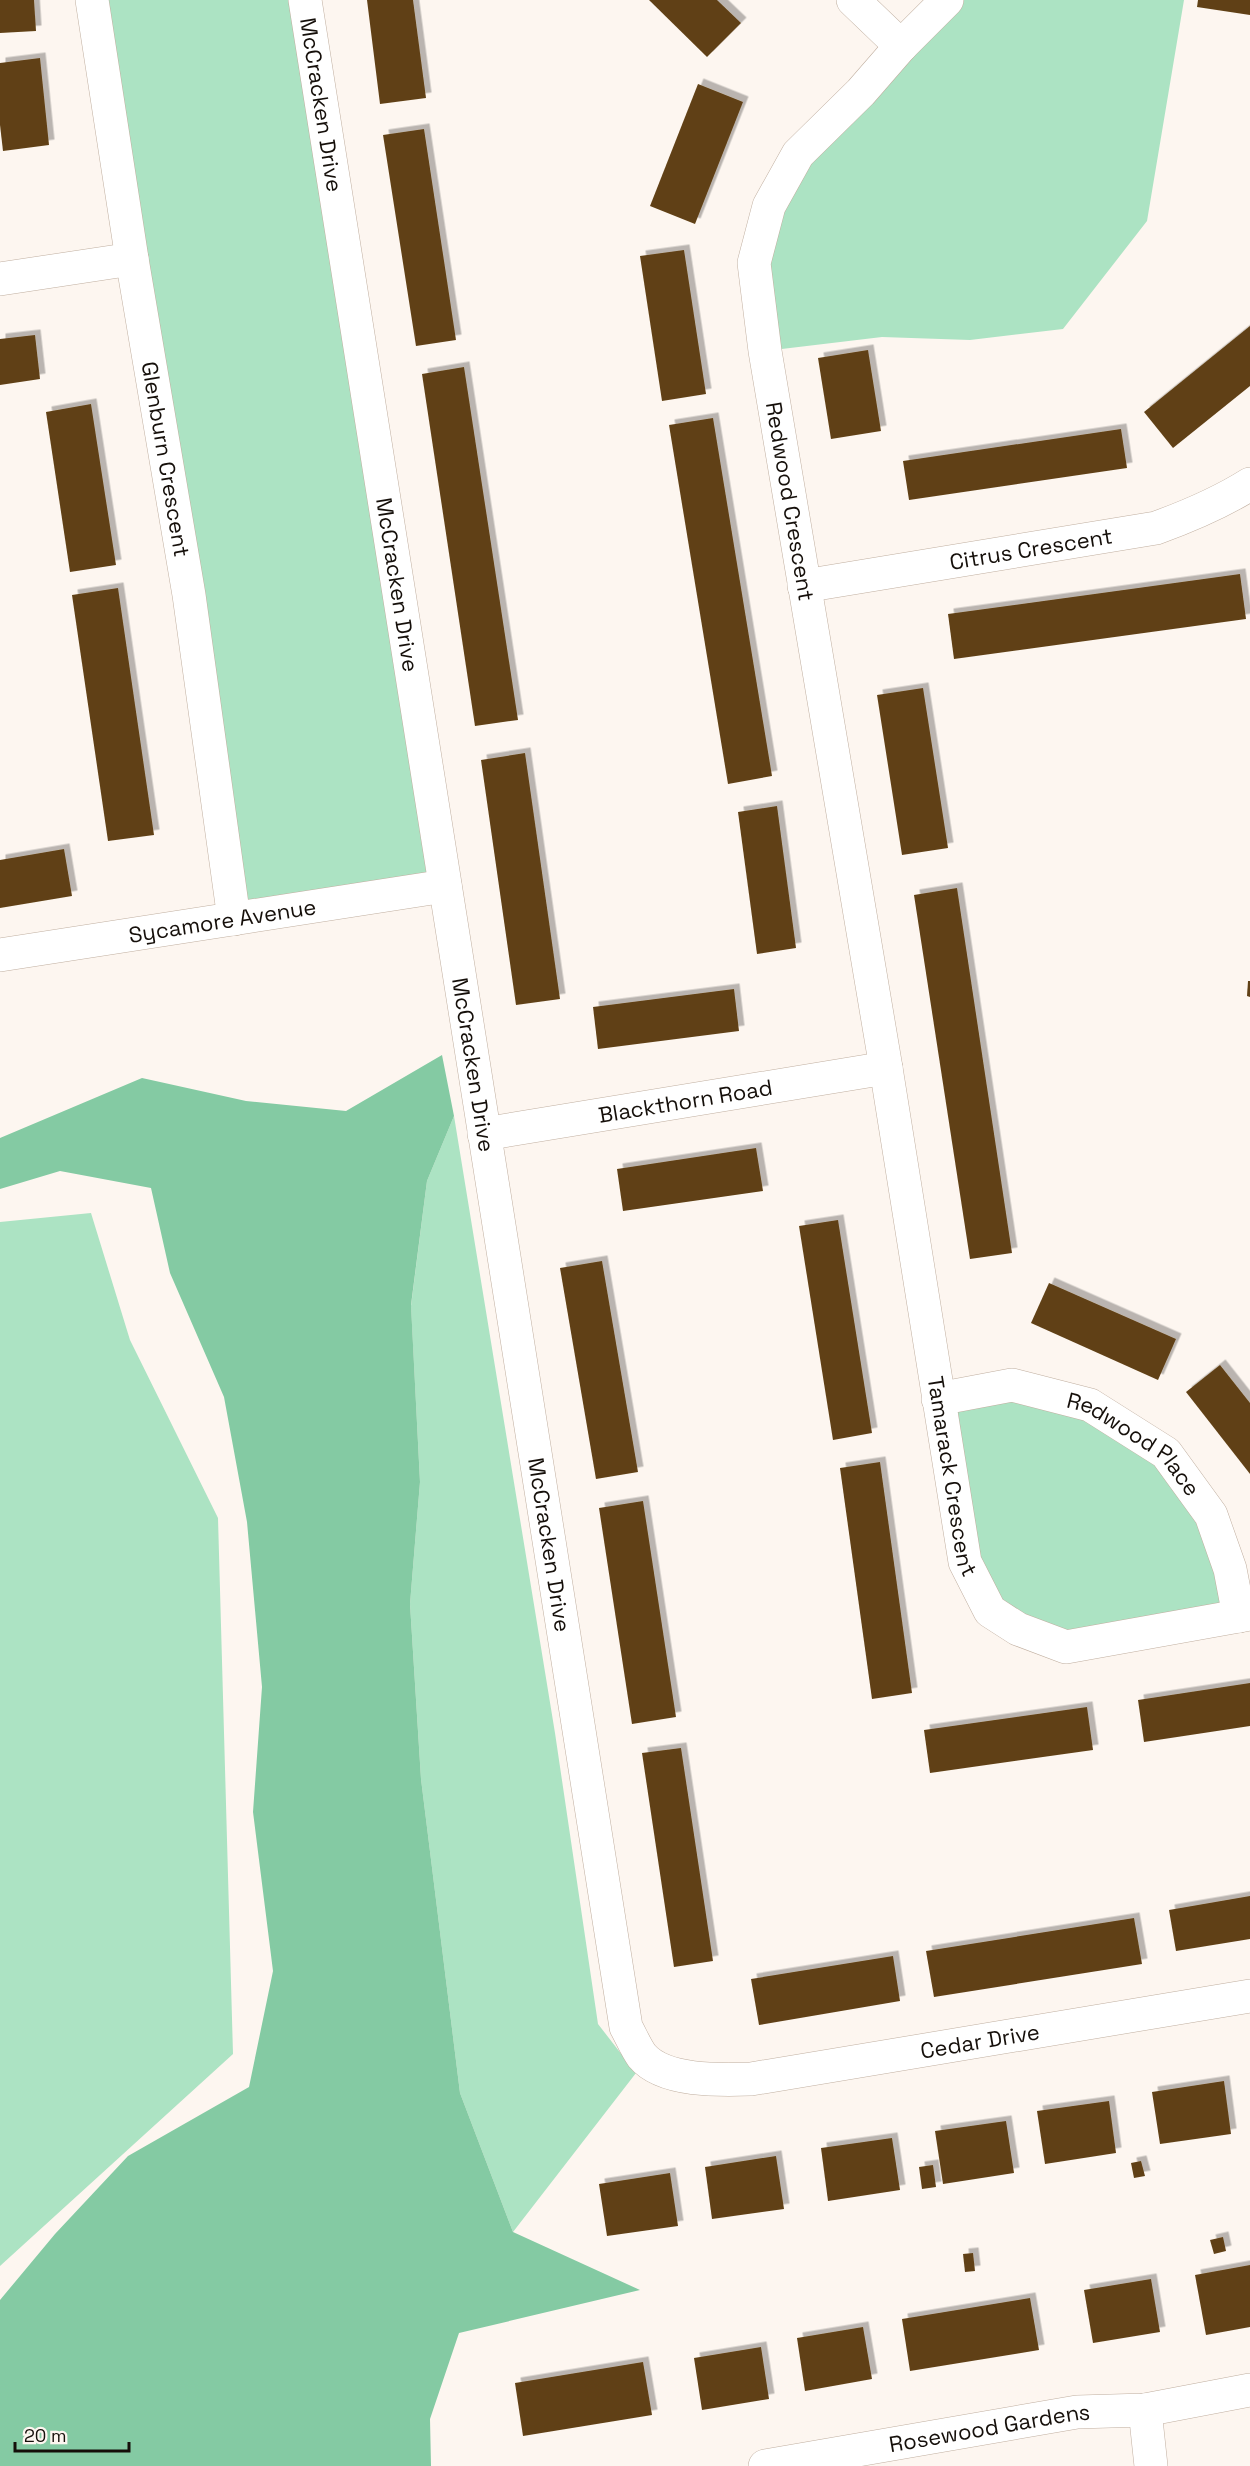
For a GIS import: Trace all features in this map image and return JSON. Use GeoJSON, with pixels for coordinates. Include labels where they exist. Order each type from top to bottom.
{"type":"FeatureCollection","features":[{"type":"Feature","properties":{"kind":"street","name":"Glenburn Crescent"},"geometry":{"type":"LineString","coordinates":[[92,0],[132,259],[189,594],[234,919]]}},
{"type":"Feature","properties":{"kind":"street","name":"McCracken Drive"},"geometry":{"type":"LineString","coordinates":[[305,0],[626,2027],[642,2057],[664,2071],[707,2080]]}},
{"type":"Feature","properties":{"kind":"street"},"geometry":{"type":"LineString","coordinates":[[853,0],[901,46]]}},
{"type":"Feature","properties":{"kind":"street","name":"Redwood Crescent"},"geometry":{"type":"LineString","coordinates":[[886,1068],[767,363],[754,262],[769,206],[798,154],[861,92],[901,46],[947,0]]}},
{"type":"Feature","properties":{"kind":"street"},"geometry":{"type":"LineString","coordinates":[[0,279],[132,259]]}},
{"type":"Feature","properties":{"kind":"street","name":"Citrus Crescent"},"geometry":{"type":"LineString","coordinates":[[804,586],[1155,528],[1192,515],[1228,498],[1250,484]]}},
{"type":"Feature","properties":{"kind":"street","name":"Sycamore Avenue"},"geometry":{"type":"LineString","coordinates":[[0,955],[445,886]]}},
{"type":"Feature","properties":{"kind":"street","name":"Blackthorn Road"},"geometry":{"type":"LineString","coordinates":[[484,1134],[886,1068]]}},
{"type":"Feature","properties":{"kind":"street","name":"Tamarack Crescent"},"geometry":{"type":"LineString","coordinates":[[886,1068],[964,1562],[990,1611],[1018,1629],[1066,1647],[1244,1615]]}},
{"type":"Feature","properties":{"kind":"street","name":"Redwood Place"},"geometry":{"type":"LineString","coordinates":[[938,1399],[1012,1385],[1090,1405],[1166,1453],[1211,1515],[1244,1615]]}},
{"type":"Feature","properties":{"kind":"street","name":"Cedar Drive"},"geometry":{"type":"LineString","coordinates":[[707,2080],[751,2079],[1250,1996]]}},
{"type":"Feature","properties":{"kind":"street","name":"Rosewood Gardens"},"geometry":{"type":"LineString","coordinates":[[765,2466],[799,2463],[1077,2412],[1145,2410],[1250,2390]]}},
{"type":"Feature","properties":{"kind":"street"},"geometry":{"type":"LineString","coordinates":[[1145,2410],[1151,2466]]}},
{"type":"Feature","properties":{"kind":"green space"},"geometry":{"type":"Polygon","coordinates":[[[92,0],[305,0],[445,886],[234,919],[92,0]]]}},
{"type":"Feature","properties":{"kind":"green space"},"geometry":{"type":"Polygon","coordinates":[[[947,0],[1184,0],[1147,221],[1063,329],[970,340],[882,337],[765,351],[769,206],[947,0]]]}},
{"type":"Feature","properties":{"kind":"green space"},"geometry":{"type":"Polygon","coordinates":[[[442,1055],[454,1116],[427,1181],[411,1305],[420,1482],[410,1604],[421,1779],[460,2093],[513,2232],[640,2290],[459,2333],[430,2419],[431,2466],[0,2466],[0,2300],[55,2234],[128,2156],[249,2087],[273,1971],[253,1812],[262,1687],[247,1522],[224,1397],[170,1273],[151,1188],[60,1171],[0,1189],[0,1138],[142,1078],[246,1101],[346,1111],[442,1055]]]}},
{"type":"Feature","properties":{"kind":"green space"},"geometry":{"type":"Polygon","coordinates":[[[454,1116],[555,1733],[598,2024],[636,2073],[513,2232],[460,2093],[421,1779],[410,1604],[420,1482],[411,1306],[427,1181],[454,1116]]]}},
{"type":"Feature","properties":{"kind":"green space"},"geometry":{"type":"Polygon","coordinates":[[[91,1213],[130,1340],[218,1518],[233,2054],[0,2266],[0,1222],[91,1213]]]}},
{"type":"Feature","properties":{"kind":"green space"},"geometry":{"type":"Polygon","coordinates":[[[1012,1385],[1166,1453],[1239,1616],[1066,1647],[990,1611],[938,1399],[1012,1385]]]}},
{"type":"Feature","properties":{"kind":"building"},"geometry":{"type":"Polygon","coordinates":[[[0,0],[34,0],[36,31],[0,33],[0,0]]]}},
{"type":"Feature","properties":{"kind":"building"},"geometry":{"type":"Polygon","coordinates":[[[367,0],[413,0],[426,98],[380,104],[367,0]]]}},
{"type":"Feature","properties":{"kind":"building"},"geometry":{"type":"Polygon","coordinates":[[[649,0],[717,0],[741,23],[707,57],[649,0]]]}},
{"type":"Feature","properties":{"kind":"building"},"geometry":{"type":"Polygon","coordinates":[[[1198,0],[1250,0],[1250,15],[1197,7],[1198,0]]]}},
{"type":"Feature","properties":{"kind":"building"},"geometry":{"type":"Polygon","coordinates":[[[40,58],[49,145],[3,151],[0,125],[0,63],[40,58]]]}},
{"type":"Feature","properties":{"kind":"building"},"geometry":{"type":"Polygon","coordinates":[[[698,84],[743,102],[695,224],[650,206],[698,84]]]}},
{"type":"Feature","properties":{"kind":"building"},"geometry":{"type":"Polygon","coordinates":[[[424,129],[456,340],[416,346],[383,135],[424,129]]]}},
{"type":"Feature","properties":{"kind":"building"},"geometry":{"type":"Polygon","coordinates":[[[684,250],[706,394],[662,401],[640,256],[684,250]]]}},
{"type":"Feature","properties":{"kind":"building"},"geometry":{"type":"Polygon","coordinates":[[[1250,326],[1250,386],[1173,448],[1144,412],[1250,326]]]}},
{"type":"Feature","properties":{"kind":"building"},"geometry":{"type":"Polygon","coordinates":[[[35,335],[40,379],[0,385],[0,339],[35,335]]]}},
{"type":"Feature","properties":{"kind":"building"},"geometry":{"type":"Polygon","coordinates":[[[868,350],[881,431],[831,439],[818,358],[868,350]]]}},
{"type":"Feature","properties":{"kind":"building"},"geometry":{"type":"Polygon","coordinates":[[[464,367],[518,720],[475,726],[422,374],[464,367]]]}},
{"type":"Feature","properties":{"kind":"building"},"geometry":{"type":"Polygon","coordinates":[[[91,404],[116,565],[70,572],[46,412],[91,404]]]}},
{"type":"Feature","properties":{"kind":"building"},"geometry":{"type":"Polygon","coordinates":[[[713,418],[772,776],[728,784],[669,425],[713,418]]]}},
{"type":"Feature","properties":{"kind":"building"},"geometry":{"type":"Polygon","coordinates":[[[1121,429],[1127,468],[909,500],[903,461],[1121,429]]]}},
{"type":"Feature","properties":{"kind":"building"},"geometry":{"type":"Polygon","coordinates":[[[1240,574],[1246,619],[954,659],[948,614],[1240,574]]]}},
{"type":"Feature","properties":{"kind":"building"},"geometry":{"type":"Polygon","coordinates":[[[118,588],[154,835],[108,841],[72,595],[118,588]]]}},
{"type":"Feature","properties":{"kind":"building"},"geometry":{"type":"Polygon","coordinates":[[[923,688],[948,848],[902,855],[877,695],[923,688]]]}},
{"type":"Feature","properties":{"kind":"building"},"geometry":{"type":"Polygon","coordinates":[[[525,753],[560,999],[516,1005],[481,760],[525,753]]]}},
{"type":"Feature","properties":{"kind":"building"},"geometry":{"type":"Polygon","coordinates":[[[777,806],[796,948],[757,954],[738,812],[777,806]]]}},
{"type":"Feature","properties":{"kind":"building"},"geometry":{"type":"Polygon","coordinates":[[[64,849],[72,896],[0,908],[0,860],[64,849]]]}},
{"type":"Feature","properties":{"kind":"building"},"geometry":{"type":"Polygon","coordinates":[[[957,888],[1012,1253],[970,1259],[914,895],[957,888]]]}},
{"type":"Feature","properties":{"kind":"building"},"geometry":{"type":"Polygon","coordinates":[[[1248,981],[1250,981],[1250,997],[1247,996],[1248,981]]]}},
{"type":"Feature","properties":{"kind":"building"},"geometry":{"type":"Polygon","coordinates":[[[734,989],[739,1031],[598,1049],[593,1007],[734,989]]]}},
{"type":"Feature","properties":{"kind":"building"},"geometry":{"type":"Polygon","coordinates":[[[756,1148],[763,1191],[623,1211],[617,1169],[756,1148]]]}},
{"type":"Feature","properties":{"kind":"building"},"geometry":{"type":"Polygon","coordinates":[[[838,1220],[872,1433],[833,1440],[799,1226],[838,1220]]]}},
{"type":"Feature","properties":{"kind":"building"},"geometry":{"type":"Polygon","coordinates":[[[602,1261],[638,1472],[596,1479],[560,1268],[602,1261]]]}},
{"type":"Feature","properties":{"kind":"building"},"geometry":{"type":"Polygon","coordinates":[[[1049,1283],[1176,1339],[1158,1380],[1031,1323],[1049,1283]]]}},
{"type":"Feature","properties":{"kind":"building"},"geometry":{"type":"Polygon","coordinates":[[[1220,1365],[1250,1403],[1250,1474],[1186,1392],[1220,1365]]]}},
{"type":"Feature","properties":{"kind":"building"},"geometry":{"type":"Polygon","coordinates":[[[880,1462],[912,1693],[872,1699],[840,1468],[880,1462]]]}},
{"type":"Feature","properties":{"kind":"building"},"geometry":{"type":"Polygon","coordinates":[[[643,1501],[676,1717],[632,1724],[599,1508],[643,1501]]]}},
{"type":"Feature","properties":{"kind":"building"},"geometry":{"type":"Polygon","coordinates":[[[1250,1683],[1250,1726],[1144,1742],[1138,1700],[1250,1683]]]}},
{"type":"Feature","properties":{"kind":"building"},"geometry":{"type":"Polygon","coordinates":[[[1087,1707],[1093,1750],[930,1773],[924,1730],[1087,1707]]]}},
{"type":"Feature","properties":{"kind":"building"},"geometry":{"type":"Polygon","coordinates":[[[681,1748],[713,1961],[674,1967],[642,1753],[681,1748]]]}},
{"type":"Feature","properties":{"kind":"building"},"geometry":{"type":"Polygon","coordinates":[[[1250,1896],[1250,1939],[1176,1951],[1169,1910],[1250,1896]]]}},
{"type":"Feature","properties":{"kind":"building"},"geometry":{"type":"Polygon","coordinates":[[[1134,1918],[1142,1964],[934,1997],[926,1951],[1134,1918]]]}},
{"type":"Feature","properties":{"kind":"building"},"geometry":{"type":"Polygon","coordinates":[[[893,1956],[900,2001],[759,2025],[751,1979],[893,1956]]]}},
{"type":"Feature","properties":{"kind":"building"},"geometry":{"type":"Polygon","coordinates":[[[1224,2081],[1231,2134],[1160,2144],[1152,2092],[1224,2081]]]}},
{"type":"Feature","properties":{"kind":"building"},"geometry":{"type":"Polygon","coordinates":[[[1109,2101],[1116,2153],[1045,2164],[1037,2111],[1109,2101]]]}},
{"type":"Feature","properties":{"kind":"building"},"geometry":{"type":"Polygon","coordinates":[[[1006,2121],[1014,2173],[943,2184],[935,2131],[1006,2121]]]}},
{"type":"Feature","properties":{"kind":"building"},"geometry":{"type":"Polygon","coordinates":[[[892,2138],[900,2190],[828,2201],[821,2148],[892,2138]]]}},
{"type":"Feature","properties":{"kind":"building"},"geometry":{"type":"Polygon","coordinates":[[[776,2156],[784,2209],[712,2219],[705,2167],[776,2156]]]}},
{"type":"Feature","properties":{"kind":"building"},"geometry":{"type":"Polygon","coordinates":[[[1141,2161],[1145,2176],[1134,2178],[1131,2163],[1141,2161]]]}},
{"type":"Feature","properties":{"kind":"building"},"geometry":{"type":"Polygon","coordinates":[[[933,2165],[936,2187],[922,2189],[919,2167],[933,2165]]]}},
{"type":"Feature","properties":{"kind":"building"},"geometry":{"type":"Polygon","coordinates":[[[670,2173],[678,2226],[607,2236],[599,2184],[670,2173]]]}},
{"type":"Feature","properties":{"kind":"building"},"geometry":{"type":"Polygon","coordinates":[[[1223,2237],[1226,2251],[1214,2254],[1210,2240],[1223,2237]]]}},
{"type":"Feature","properties":{"kind":"building"},"geometry":{"type":"Polygon","coordinates":[[[973,2253],[975,2271],[965,2272],[963,2254],[973,2253]]]}},
{"type":"Feature","properties":{"kind":"building"},"geometry":{"type":"Polygon","coordinates":[[[1250,2265],[1250,2327],[1206,2335],[1195,2275],[1250,2265]]]}},
{"type":"Feature","properties":{"kind":"building"},"geometry":{"type":"Polygon","coordinates":[[[1151,2279],[1160,2332],[1093,2343],[1084,2290],[1151,2279]]]}},
{"type":"Feature","properties":{"kind":"building"},"geometry":{"type":"Polygon","coordinates":[[[1030,2298],[1039,2350],[910,2371],[902,2319],[1030,2298]]]}},
{"type":"Feature","properties":{"kind":"building"},"geometry":{"type":"Polygon","coordinates":[[[863,2327],[872,2379],[805,2391],[797,2338],[863,2327]]]}},
{"type":"Feature","properties":{"kind":"building"},"geometry":{"type":"Polygon","coordinates":[[[761,2347],[769,2399],[702,2410],[694,2358],[761,2347]]]}},
{"type":"Feature","properties":{"kind":"building"},"geometry":{"type":"Polygon","coordinates":[[[643,2362],[652,2415],[523,2436],[515,2383],[643,2362]]]}}]}
